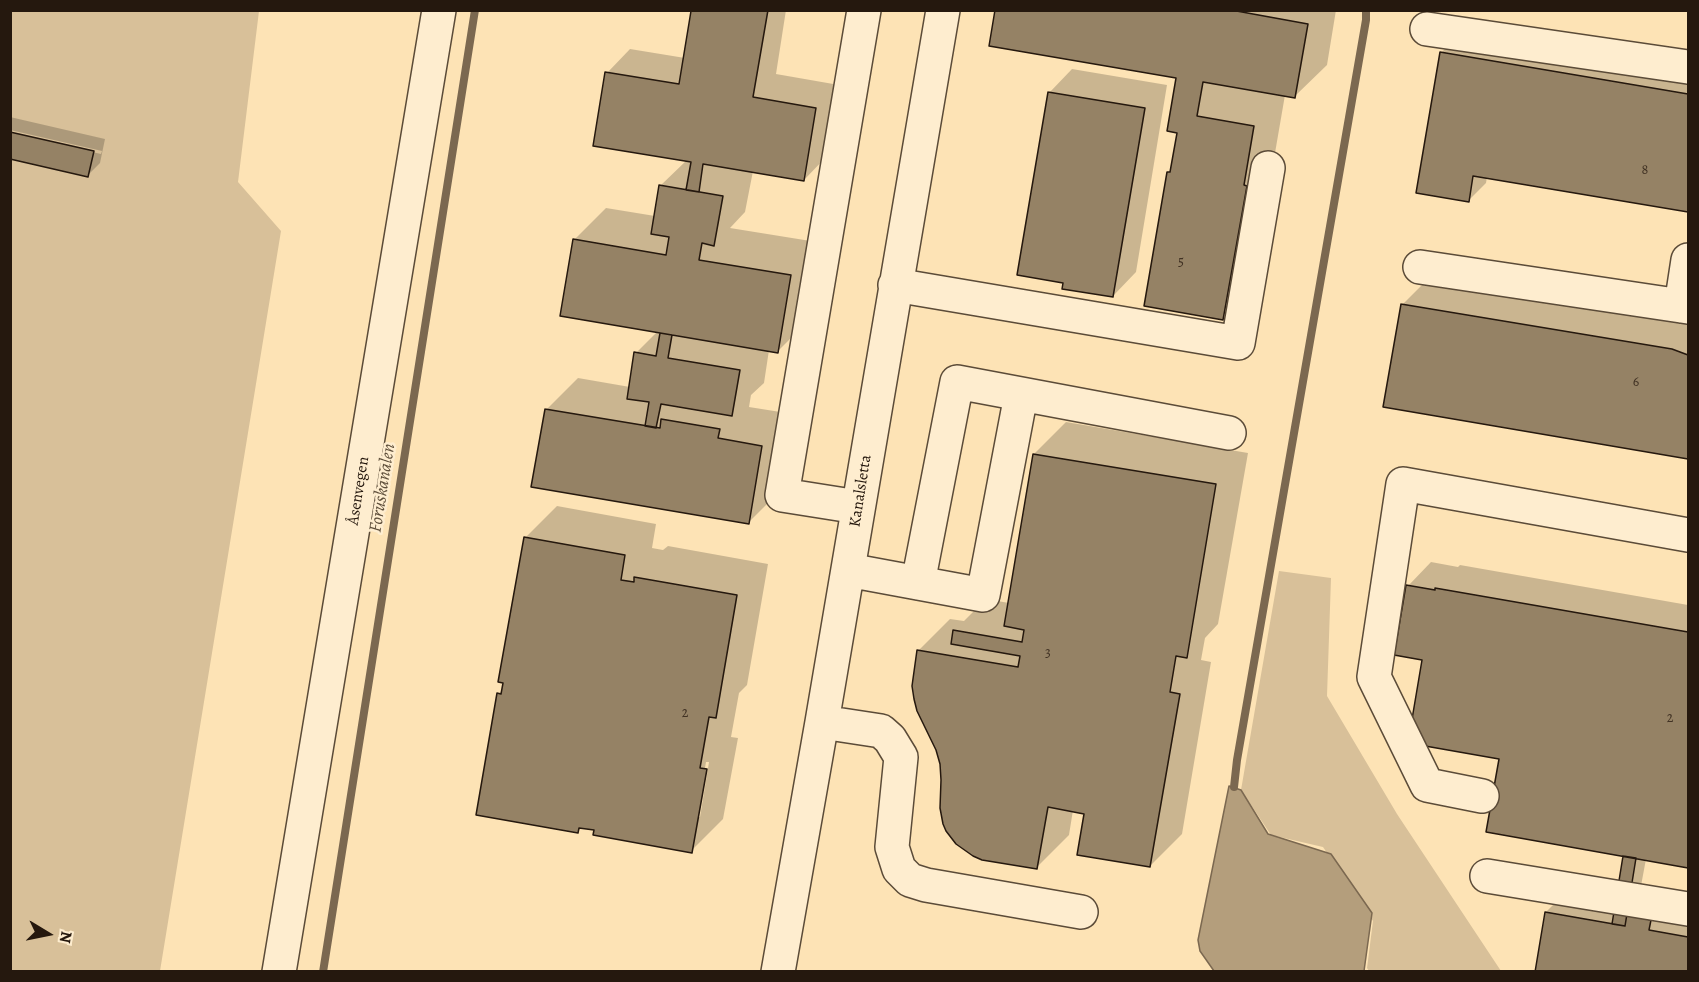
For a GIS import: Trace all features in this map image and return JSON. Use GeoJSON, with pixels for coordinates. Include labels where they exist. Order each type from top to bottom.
{"type":"FeatureCollection","features":[{"type":"Feature","properties":{"kind":"street","name":"Åsenvegen"},"geometry":{"type":"LineString","coordinates":[[279,972],[439,10]]}},
{"type":"Feature","properties":{"kind":"street"},"geometry":{"type":"LineString","coordinates":[[858,507],[782,495],[864,10]]}},
{"type":"Feature","properties":{"kind":"street","name":"Kanalsletta"},"geometry":{"type":"LineString","coordinates":[[778,972],[896,285],[937,12]]}},
{"type":"Feature","properties":{"kind":"street"},"geometry":{"type":"LineString","coordinates":[[1427,29],[1689,67]]}},
{"type":"Feature","properties":{"kind":"street"},"geometry":{"type":"LineString","coordinates":[[896,285],[1238,343],[1268,168]]}},
{"type":"Feature","properties":{"kind":"street"},"geometry":{"type":"LineString","coordinates":[[1420,267],[1685,307],[1689,260]]}},
{"type":"Feature","properties":{"kind":"street"},"geometry":{"type":"LineString","coordinates":[[918,583],[957,382],[1229,433]]}},
{"type":"Feature","properties":{"kind":"street"},"geometry":{"type":"LineString","coordinates":[[848,570],[983,595],[1021,395]]}},
{"type":"Feature","properties":{"kind":"street"},"geometry":{"type":"LineString","coordinates":[[1482,796],[1427,785],[1374,677],[1403,484],[1689,535]]}},
{"type":"Feature","properties":{"kind":"street"},"geometry":{"type":"LineString","coordinates":[[822,722],[881,731],[891,738],[901,757],[892,847],[898,869],[910,880],[926,885],[1081,912]]}},
{"type":"Feature","properties":{"kind":"street"},"geometry":{"type":"LineString","coordinates":[[1487,876],[1689,909]]}},
{"type":"Feature","properties":{"kind":"shaded area"},"geometry":{"type":"Polygon","coordinates":[[[10,11],[259,11],[238,182],[281,231],[160,971],[11,971],[10,11]]]}},
{"type":"Feature","properties":{"kind":"shaded area"},"geometry":{"type":"Polygon","coordinates":[[[1279,571],[1331,578],[1327,696],[1397,814],[1501,971],[1369,971],[1367,968],[1373,921],[1323,847],[1271,835],[1241,790],[1279,571]]]}},
{"type":"Feature","properties":{"kind":"shaded area"},"geometry":{"type":"Polygon","coordinates":[[[1229,786],[1241,790],[1268,834],[1331,854],[1372,913],[1364,971],[1214,971],[1200,951],[1198,940],[1229,786]]]}},
{"type":"Feature","properties":{"kind":"building"},"geometry":{"type":"Polygon","coordinates":[[[686,10],[768,10],[753,97],[816,108],[804,181],[703,164],[699,192],[686,190],[691,162],[593,146],[605,72],[679,84],[691,11],[686,10]]]}},
{"type":"Feature","properties":{"kind":"building"},"geometry":{"type":"Polygon","coordinates":[[[995,10],[1231,10],[1308,24],[1295,98],[1203,82],[1197,116],[1254,126],[1244,185],[1247,186],[1223,320],[1144,306],[1167,172],[1170,172],[1177,133],[1167,131],[1176,78],[989,46],[995,10]]]}},
{"type":"Feature","properties":{"kind":"building"},"geometry":{"type":"Polygon","coordinates":[[[1440,52],[1688,94],[1688,212],[1473,176],[1469,202],[1416,193],[1440,52]]]}},
{"type":"Feature","properties":{"kind":"building"},"geometry":{"type":"Polygon","coordinates":[[[1048,92],[1145,108],[1113,297],[1062,289],[1063,283],[1017,275],[1048,92]]]}},
{"type":"Feature","properties":{"kind":"building"},"geometry":{"type":"Polygon","coordinates":[[[10,132],[94,151],[88,177],[10,159],[10,132]]]}},
{"type":"Feature","properties":{"kind":"building"},"geometry":{"type":"Polygon","coordinates":[[[659,185],[723,196],[714,246],[702,243],[699,260],[791,275],[778,353],[560,316],[573,239],[666,255],[669,237],[651,234],[659,185]]]}},
{"type":"Feature","properties":{"kind":"building"},"geometry":{"type":"Polygon","coordinates":[[[1401,304],[1672,349],[1688,355],[1688,459],[1383,407],[1401,304]]]}},
{"type":"Feature","properties":{"kind":"building"},"geometry":{"type":"Polygon","coordinates":[[[660,333],[672,335],[668,358],[740,370],[732,416],[661,404],[656,428],[645,426],[649,402],[627,399],[634,352],[656,356],[660,333]]]}},
{"type":"Feature","properties":{"kind":"building"},"geometry":{"type":"Polygon","coordinates":[[[545,409],[660,428],[661,419],[720,429],[718,438],[762,446],[749,524],[531,487],[545,409]]]}},
{"type":"Feature","properties":{"kind":"building"},"geometry":{"type":"Polygon","coordinates":[[[1033,454],[1216,484],[1187,658],[1176,656],[1170,692],[1180,694],[1150,867],[1077,855],[1084,814],[1048,807],[1037,869],[982,860],[973,856],[956,844],[943,824],[940,808],[940,764],[936,750],[917,711],[912,686],[917,650],[1018,667],[1020,656],[951,644],[953,630],[1022,642],[1024,630],[1004,626],[1033,454]]]}},
{"type":"Feature","properties":{"kind":"building"},"geometry":{"type":"Polygon","coordinates":[[[524,537],[625,555],[621,580],[634,582],[634,577],[737,595],[716,718],[709,717],[700,768],[707,769],[692,853],[593,835],[594,830],[579,828],[578,833],[476,815],[497,693],[501,694],[503,683],[498,682],[524,537]]]}},
{"type":"Feature","properties":{"kind":"building"},"geometry":{"type":"Polygon","coordinates":[[[1406,585],[1435,590],[1435,588],[1688,632],[1688,868],[1486,832],[1499,759],[1408,743],[1422,660],[1394,655],[1406,585]]]}},
{"type":"Feature","properties":{"kind":"building"},"geometry":{"type":"Polygon","coordinates":[[[1623,856],[1636,858],[1625,926],[1612,924],[1623,856]]]}},
{"type":"Feature","properties":{"kind":"building"},"geometry":{"type":"Polygon","coordinates":[[[1545,912],[1625,926],[1627,914],[1642,916],[1642,918],[1651,920],[1649,930],[1688,937],[1688,972],[1535,972],[1545,912]]]}},
{"type":"Feature","properties":{"kind":"waterway","name":"Foruskanalen"},"geometry":{"type":"LineString","coordinates":[[323,972],[475,10]]}},
{"type":"Feature","properties":{"kind":"waterway"},"geometry":{"type":"LineString","coordinates":[[1234,787],[1366,10]]}}]}
